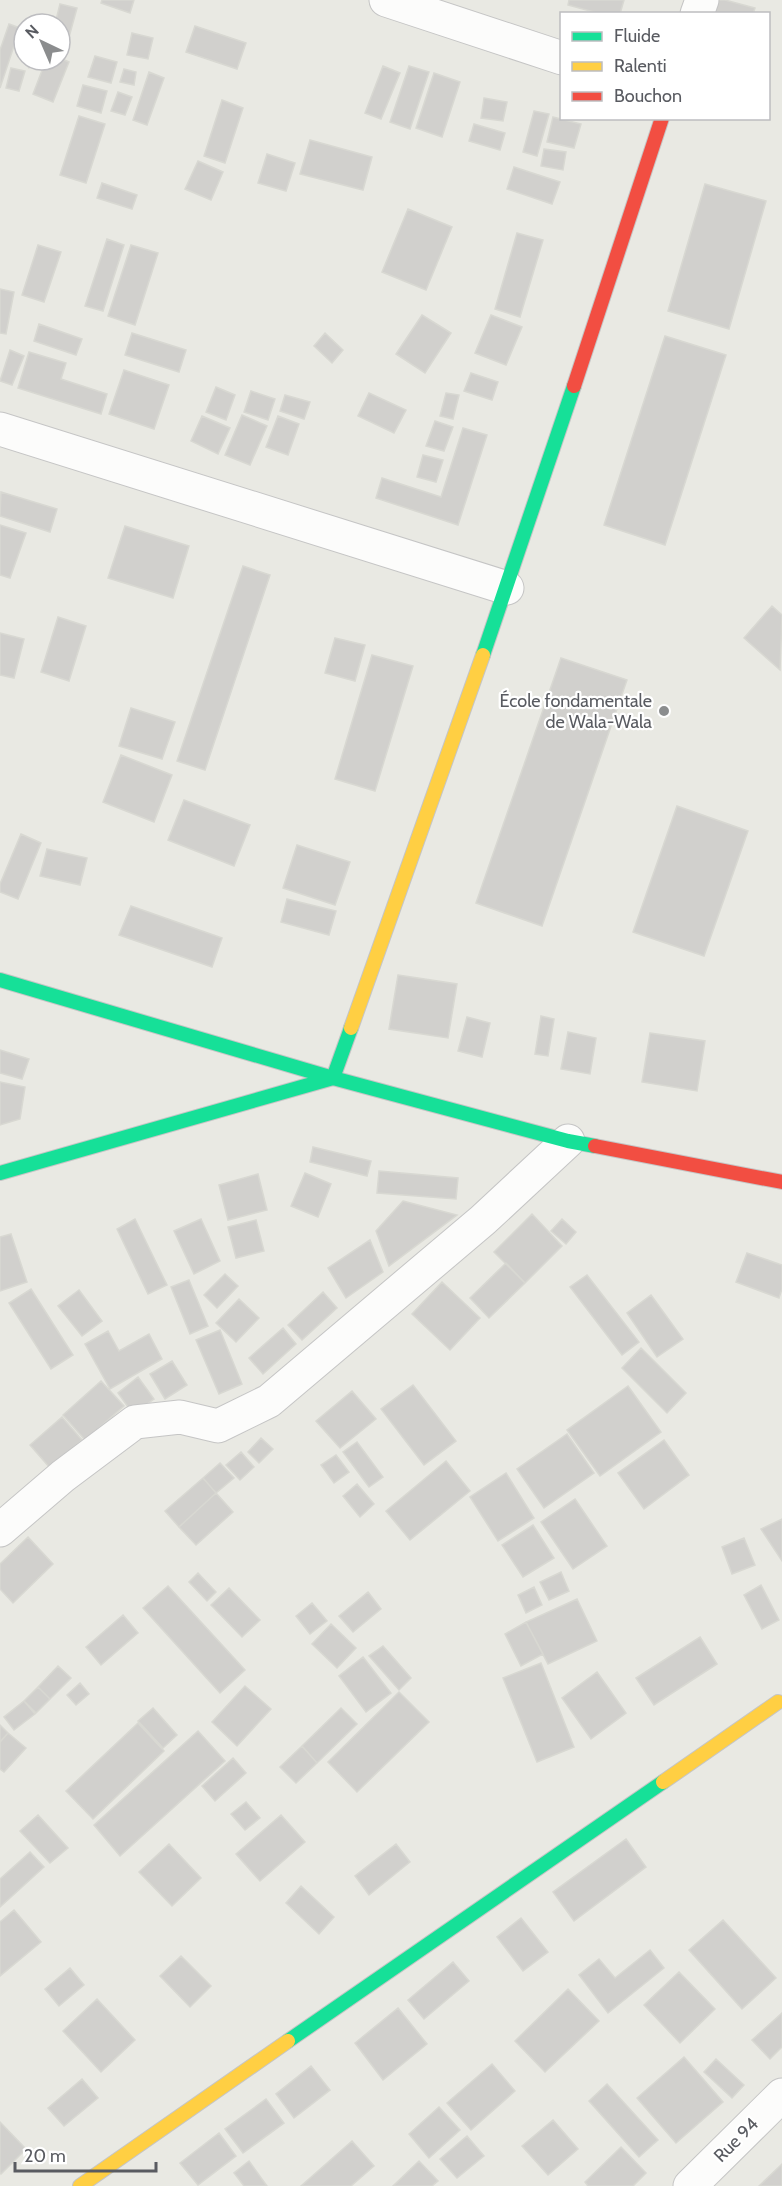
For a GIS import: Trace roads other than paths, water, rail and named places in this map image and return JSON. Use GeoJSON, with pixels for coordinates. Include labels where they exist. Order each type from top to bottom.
{"type":"FeatureCollection","features":[{"type":"Feature","properties":{"kind":"street"},"geometry":{"type":"LineString","coordinates":[[386,0],[560,58]]}},
{"type":"Feature","properties":{"kind":"street"},"geometry":{"type":"LineString","coordinates":[[333,1078],[507,588],[662,120]]}},
{"type":"Feature","properties":{"kind":"street"},"geometry":{"type":"LineString","coordinates":[[0,429],[507,588]]}},
{"type":"Feature","properties":{"kind":"street"},"geometry":{"type":"LineString","coordinates":[[0,980],[333,1078],[568,1141],[782,1182]]}},
{"type":"Feature","properties":{"kind":"street"},"geometry":{"type":"LineString","coordinates":[[0,1173],[333,1078]]}},
{"type":"Feature","properties":{"kind":"street"},"geometry":{"type":"LineString","coordinates":[[0,1530],[63,1476],[135,1422],[180,1417],[218,1426],[269,1401],[483,1220],[568,1141]]}},
{"type":"Feature","properties":{"kind":"street"},"geometry":{"type":"LineString","coordinates":[[80,2186],[778,1702]]}},
{"type":"Feature","properties":{"kind":"street","name":"Rue 94"},"geometry":{"type":"LineString","coordinates":[[690,2186],[782,2095]]}},
{"type":"Feature","properties":{"kind":"place","name":"École fondamentale de Wala-Wala"},"geometry":{"type":"Point","coordinates":[664,711]}}]}
